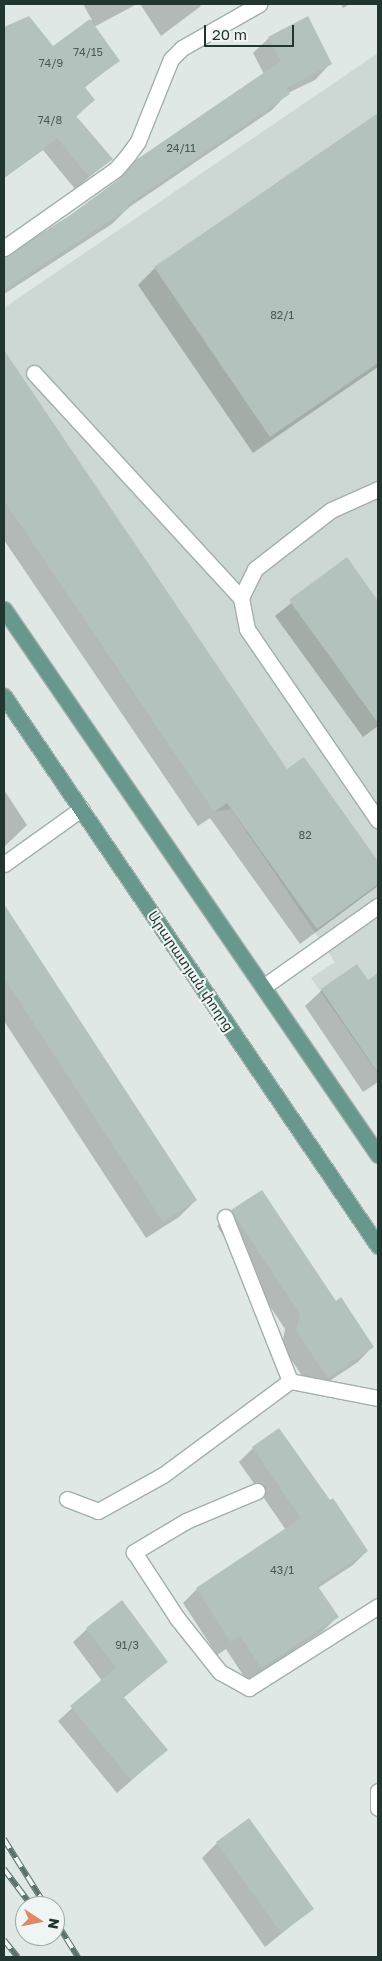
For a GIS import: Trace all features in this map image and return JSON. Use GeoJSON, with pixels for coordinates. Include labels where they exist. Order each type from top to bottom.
{"type":"FeatureCollection","features":[{"type":"Feature","properties":{"kind":"main road"},"geometry":{"type":"LineString","coordinates":[[4,610],[378,1155]]}},
{"type":"Feature","properties":{"kind":"main road","name":"Արարատյան փողոց"},"geometry":{"type":"LineString","coordinates":[[4,696],[378,1246]]}},
{"type":"Feature","properties":{"kind":"street"},"geometry":{"type":"LineString","coordinates":[[4,248],[116,169],[128,156],[138,141],[171,59],[182,48],[259,4]]}},
{"type":"Feature","properties":{"kind":"street"},"geometry":{"type":"LineString","coordinates":[[34,374],[241,598],[247,629],[378,820]]}},
{"type":"Feature","properties":{"kind":"street"},"geometry":{"type":"LineString","coordinates":[[241,598],[255,569],[331,510],[378,489]]}},
{"type":"Feature","properties":{"kind":"street"},"geometry":{"type":"LineString","coordinates":[[4,864],[81,809]]}},
{"type":"Feature","properties":{"kind":"street"},"geometry":{"type":"LineString","coordinates":[[263,987],[378,906]]}},
{"type":"Feature","properties":{"kind":"street"},"geometry":{"type":"LineString","coordinates":[[225,1217],[290,1381]]}},
{"type":"Feature","properties":{"kind":"street"},"geometry":{"type":"LineString","coordinates":[[67,1499],[98,1511],[163,1475],[290,1381],[378,1398]]}},
{"type":"Feature","properties":{"kind":"street"},"geometry":{"type":"LineString","coordinates":[[257,1491],[186,1521],[134,1552],[178,1618],[220,1672],[249,1688],[378,1606]]}},
{"type":"Feature","properties":{"kind":"street"},"geometry":{"type":"LineString","coordinates":[[378,1791],[378,1808]]}},
{"type":"Feature","properties":{"kind":"shaded area"},"geometry":{"type":"Polygon","coordinates":[[[378,53],[378,1074],[311,978],[335,962],[231,809],[214,812],[4,501],[4,308],[378,53]]]}},
{"type":"Feature","properties":{"kind":"building"},"geometry":{"type":"Polygon","coordinates":[[[29,16],[53,46],[90,19],[120,61],[84,86],[95,100],[76,116],[113,159],[89,177],[57,138],[4,177],[4,27],[29,16]]]}},
{"type":"Feature","properties":{"kind":"building"},"geometry":{"type":"Polygon","coordinates":[[[308,16],[332,64],[286,88],[290,94],[127,205],[129,208],[4,290],[4,257],[69,216],[122,177],[136,160],[281,61],[268,37],[308,16]]]}},
{"type":"Feature","properties":{"kind":"building"},"geometry":{"type":"Polygon","coordinates":[[[378,113],[378,363],[270,437],[154,267],[378,113]]]}},
{"type":"Feature","properties":{"kind":"building"},"geometry":{"type":"Polygon","coordinates":[[[4,350],[287,769],[304,757],[378,861],[378,884],[317,929],[227,803],[214,812],[4,501],[4,350]]]}},
{"type":"Feature","properties":{"kind":"building"},"geometry":{"type":"Polygon","coordinates":[[[347,557],[378,601],[378,723],[289,600],[347,557]]]}},
{"type":"Feature","properties":{"kind":"building"},"geometry":{"type":"Polygon","coordinates":[[[4,904],[197,1200],[163,1222],[4,978],[4,904]]]}},
{"type":"Feature","properties":{"kind":"building"},"geometry":{"type":"Polygon","coordinates":[[[357,964],[368,980],[378,973],[378,1073],[321,989],[357,964]]]}},
{"type":"Feature","properties":{"kind":"building"},"geometry":{"type":"Polygon","coordinates":[[[262,1190],[336,1301],[341,1297],[374,1347],[328,1378],[296,1331],[300,1314],[231,1210],[262,1190]]]}},
{"type":"Feature","properties":{"kind":"building"},"geometry":{"type":"Polygon","coordinates":[[[279,1428],[330,1500],[333,1498],[368,1551],[317,1585],[339,1617],[261,1668],[240,1636],[231,1642],[196,1588],[301,1518],[252,1447],[279,1428]]]}},
{"type":"Feature","properties":{"kind":"building"},"geometry":{"type":"Polygon","coordinates":[[[122,1600],[168,1662],[123,1696],[168,1750],[131,1780],[70,1706],[116,1668],[86,1628],[122,1600]]]}},
{"type":"Feature","properties":{"kind":"building"},"geometry":{"type":"Polygon","coordinates":[[[249,1818],[314,1909],[281,1933],[216,1842],[249,1818]]]}},
{"type":"Feature","properties":{"kind":"railway"},"geometry":{"type":"LineString","coordinates":[[4,1839],[40,1896]]}},
{"type":"Feature","properties":{"kind":"railway"},"geometry":{"type":"LineString","coordinates":[[4,1869],[24,1896]]}},
{"type":"Feature","properties":{"kind":"railway"},"geometry":{"type":"LineString","coordinates":[[65,1936],[78,1957]]}},
{"type":"Feature","properties":{"kind":"railway"},"geometry":{"type":"LineString","coordinates":[[4,1940],[18,1957]]}}]}
